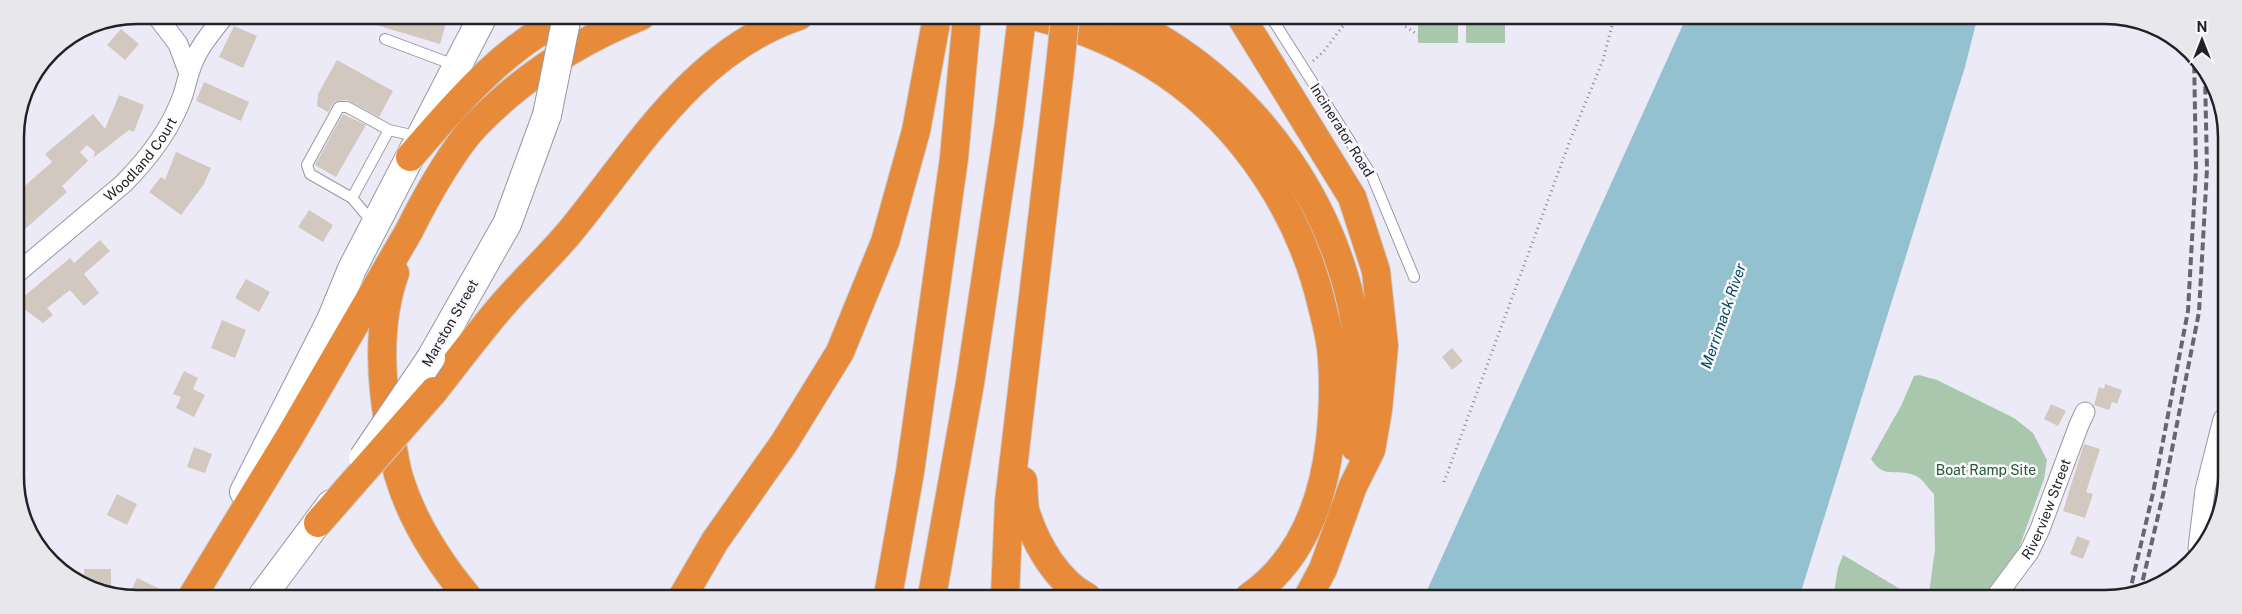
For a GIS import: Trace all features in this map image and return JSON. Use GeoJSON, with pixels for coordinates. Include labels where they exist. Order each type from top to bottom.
{"type":"FeatureCollection","features":[{"type":"Feature","properties":{"kind":"highway"},"geometry":{"type":"LineString","coordinates":[[415,147],[463,96],[507,57],[554,24]]}},
{"type":"Feature","properties":{"kind":"highway"},"geometry":{"type":"LineString","coordinates":[[197,590],[290,436],[409,231],[426,196],[465,138],[487,114],[537,71],[584,42],[623,24]]}},
{"type":"Feature","properties":{"kind":"highway"},"geometry":{"type":"LineString","coordinates":[[318,523],[353,478],[434,391],[500,308],[561,242],[643,139],[691,83],[728,52],[762,32],[780,24]]}},
{"type":"Feature","properties":{"kind":"highway"},"geometry":{"type":"LineString","coordinates":[[889,590],[910,472],[952,168],[966,24]]}},
{"type":"Feature","properties":{"kind":"highway"},"geometry":{"type":"LineString","coordinates":[[933,590],[970,383],[1021,24]]}},
{"type":"Feature","properties":{"kind":"highway"},"geometry":{"type":"LineString","coordinates":[[1058,24],[1085,33],[1165,73],[1218,118],[1262,170],[1286,209],[1300,237],[1316,278],[1332,356],[1332,423],[1324,478],[1317,503],[1299,544],[1285,565],[1259,590]]}},
{"type":"Feature","properties":{"kind":"highway"},"geometry":{"type":"LineString","coordinates":[[1005,590],[1009,502],[1019,405],[1064,24]]}},
{"type":"Feature","properties":{"kind":"highway"},"geometry":{"type":"LineString","coordinates":[[1132,24],[1152,34],[1190,60],[1244,104],[1286,155],[1316,206],[1347,284],[1355,327],[1360,372],[1353,486]]}},
{"type":"Feature","properties":{"kind":"highway"},"geometry":{"type":"LineString","coordinates":[[1245,24],[1352,197],[1376,272],[1384,346],[1378,410],[1371,450],[1353,486],[1324,569],[1312,590]]}},
{"type":"Feature","properties":{"kind":"highway"},"geometry":{"type":"LineString","coordinates":[[686,590],[714,541],[784,443],[840,352],[885,242],[916,131],[935,29]]}},
{"type":"Feature","properties":{"kind":"highway"},"geometry":{"type":"LineString","coordinates":[[409,231],[388,294],[382,348],[383,396],[399,476],[425,537],[463,590]]}},
{"type":"Feature","properties":{"kind":"highway"},"geometry":{"type":"LineString","coordinates":[[1019,405],[1026,514],[1039,545],[1057,571],[1077,590]]}},
{"type":"Feature","properties":{"kind":"main road"},"geometry":{"type":"LineString","coordinates":[[192,590],[331,320],[352,269],[374,225],[479,24]]}},
{"type":"Feature","properties":{"kind":"main road","name":"Marston Street"},"geometry":{"type":"LineString","coordinates":[[353,478],[431,358],[508,224],[547,115],[566,24]]}},
{"type":"Feature","properties":{"kind":"main road"},"geometry":{"type":"LineString","coordinates":[[267,590],[318,523]]}},
{"type":"Feature","properties":{"kind":"street"},"geometry":{"type":"LineString","coordinates":[[163,24],[178,44],[188,71]]}},
{"type":"Feature","properties":{"kind":"street","name":"Woodland Court"},"geometry":{"type":"LineString","coordinates":[[24,267],[123,184],[138,168],[175,114],[183,94],[188,71],[197,53],[218,24]]}},
{"type":"Feature","properties":{"kind":"street","name":"Riverview Street"},"geometry":{"type":"LineString","coordinates":[[2000,590],[2024,558],[2036,537],[2086,412]]}},
{"type":"Feature","properties":{"kind":"street"},"geometry":{"type":"LineString","coordinates":[[2199,540],[2205,490],[2218,439]]}},
{"type":"Feature","properties":{"kind":"lane","name":"Incinerator Road"},"geometry":{"type":"LineString","coordinates":[[1275,24],[1372,176],[1414,277]]}},
{"type":"Feature","properties":{"kind":"lane"},"geometry":{"type":"LineString","coordinates":[[385,39],[458,66]]}},
{"type":"Feature","properties":{"kind":"lane"},"geometry":{"type":"LineString","coordinates":[[374,225],[352,198],[310,174],[307,165],[339,107],[347,106],[415,147]]}},
{"type":"Feature","properties":{"kind":"lane"},"geometry":{"type":"LineString","coordinates":[[352,198],[389,130]]}},
{"type":"Feature","properties":{"kind":"path"},"geometry":{"type":"LineString","coordinates":[[1301,65],[1314,61],[1344,24]]}},
{"type":"Feature","properties":{"kind":"path"},"geometry":{"type":"LineString","coordinates":[[1402,24],[1418,34]]}},
{"type":"Feature","properties":{"kind":"path"},"geometry":{"type":"LineString","coordinates":[[1444,482],[1571,138],[1603,60],[1612,24]]}},
{"type":"Feature","properties":{"kind":"green space"},"geometry":{"type":"Polygon","coordinates":[[[1418,24],[1458,24],[1458,43],[1418,43],[1418,24]]]}},
{"type":"Feature","properties":{"kind":"green space"},"geometry":{"type":"Polygon","coordinates":[[[1466,24],[1505,24],[1505,43],[1466,43],[1466,24]]]}},
{"type":"Feature","properties":{"kind":"green space","name":"Boat Ramp Site"},"geometry":{"type":"Polygon","coordinates":[[[1919,375],[1937,380],[2014,418],[2033,433],[2047,460],[2044,479],[2019,548],[1988,590],[1929,590],[1935,549],[1934,494],[1917,476],[1908,473],[1886,471],[1876,465],[1871,459],[1901,406],[1914,376],[1919,375]]]}},
{"type":"Feature","properties":{"kind":"green space"},"geometry":{"type":"Polygon","coordinates":[[[1843,555],[1902,590],[1834,590],[1838,568],[1843,555]]]}},
{"type":"Feature","properties":{"kind":"water","name":"Merrimack River"},"geometry":{"type":"Polygon","coordinates":[[[1683,24],[1976,24],[1965,67],[1802,590],[1427,590],[1683,24]]]}},
{"type":"Feature","properties":{"kind":"building"},"geometry":{"type":"Polygon","coordinates":[[[373,24],[446,24],[440,44],[373,24]]]}},
{"type":"Feature","properties":{"kind":"building"},"geometry":{"type":"Polygon","coordinates":[[[234,26],[257,36],[243,68],[219,57],[234,26]]]}},
{"type":"Feature","properties":{"kind":"building"},"geometry":{"type":"Polygon","coordinates":[[[121,29],[139,44],[125,60],[107,45],[121,29]]]}},
{"type":"Feature","properties":{"kind":"building"},"geometry":{"type":"Polygon","coordinates":[[[337,60],[393,91],[379,117],[347,100],[335,101],[328,112],[317,106],[318,94],[337,60]]]}},
{"type":"Feature","properties":{"kind":"building"},"geometry":{"type":"Polygon","coordinates":[[[204,82],[249,102],[241,121],[196,101],[204,82]]]}},
{"type":"Feature","properties":{"kind":"building"},"geometry":{"type":"Polygon","coordinates":[[[119,95],[144,105],[134,132],[129,130],[93,158],[95,152],[87,145],[80,152],[88,161],[62,186],[67,192],[24,230],[24,186],[52,162],[45,154],[93,114],[105,129],[119,95]]]}},
{"type":"Feature","properties":{"kind":"building"},"geometry":{"type":"Polygon","coordinates":[[[343,114],[366,125],[336,177],[315,165],[343,114]]]}},
{"type":"Feature","properties":{"kind":"building"},"geometry":{"type":"Polygon","coordinates":[[[176,152],[211,168],[204,184],[181,215],[149,192],[161,177],[165,180],[176,152]]]}},
{"type":"Feature","properties":{"kind":"building"},"geometry":{"type":"Polygon","coordinates":[[[309,210],[333,225],[323,242],[298,227],[309,210]]]}},
{"type":"Feature","properties":{"kind":"building"},"geometry":{"type":"Polygon","coordinates":[[[100,240],[110,251],[84,274],[99,293],[84,306],[70,290],[47,308],[53,315],[43,323],[24,309],[24,296],[70,258],[74,263],[100,240]]]}},
{"type":"Feature","properties":{"kind":"building"},"geometry":{"type":"Polygon","coordinates":[[[246,279],[270,292],[259,312],[235,298],[246,279]]]}},
{"type":"Feature","properties":{"kind":"building"},"geometry":{"type":"Polygon","coordinates":[[[222,320],[246,330],[235,358],[211,348],[222,320]]]}},
{"type":"Feature","properties":{"kind":"building"},"geometry":{"type":"Polygon","coordinates":[[[1452,348],[1463,361],[1452,370],[1442,357],[1452,348]]]}},
{"type":"Feature","properties":{"kind":"building"},"geometry":{"type":"Polygon","coordinates":[[[184,371],[198,378],[193,389],[205,395],[194,417],[176,408],[181,397],[173,394],[184,371]]]}},
{"type":"Feature","properties":{"kind":"building"},"geometry":{"type":"Polygon","coordinates":[[[2105,384],[2122,390],[2117,404],[2112,402],[2109,410],[2094,405],[2099,387],[2104,389],[2105,384]]]}},
{"type":"Feature","properties":{"kind":"building"},"geometry":{"type":"Polygon","coordinates":[[[2051,404],[2066,411],[2058,426],[2044,419],[2051,404]]]}},
{"type":"Feature","properties":{"kind":"building"},"geometry":{"type":"Polygon","coordinates":[[[2084,444],[2100,449],[2086,492],[2093,494],[2085,518],[2063,511],[2084,444]]]}},
{"type":"Feature","properties":{"kind":"building"},"geometry":{"type":"Polygon","coordinates":[[[194,447],[212,454],[205,473],[187,467],[194,447]]]}},
{"type":"Feature","properties":{"kind":"building"},"geometry":{"type":"Polygon","coordinates":[[[117,494],[137,504],[127,525],[107,515],[117,494]]]}},
{"type":"Feature","properties":{"kind":"building"},"geometry":{"type":"Polygon","coordinates":[[[2077,536],[2090,541],[2083,559],[2070,554],[2077,536]]]}},
{"type":"Feature","properties":{"kind":"building"},"geometry":{"type":"Polygon","coordinates":[[[84,569],[111,569],[111,586],[101,584],[84,577],[84,569]]]}},
{"type":"Feature","properties":{"kind":"building"},"geometry":{"type":"Polygon","coordinates":[[[137,578],[162,590],[137,590],[131,590],[137,578]]]}},
{"type":"Feature","properties":{"kind":"railway"},"geometry":{"type":"LineString","coordinates":[[2131,587],[2153,493],[2188,311],[2196,168],[2194,68]]}},
{"type":"Feature","properties":{"kind":"railway"},"geometry":{"type":"LineString","coordinates":[[2142,584],[2163,495],[2199,312],[2207,169],[2205,84]]}}]}
